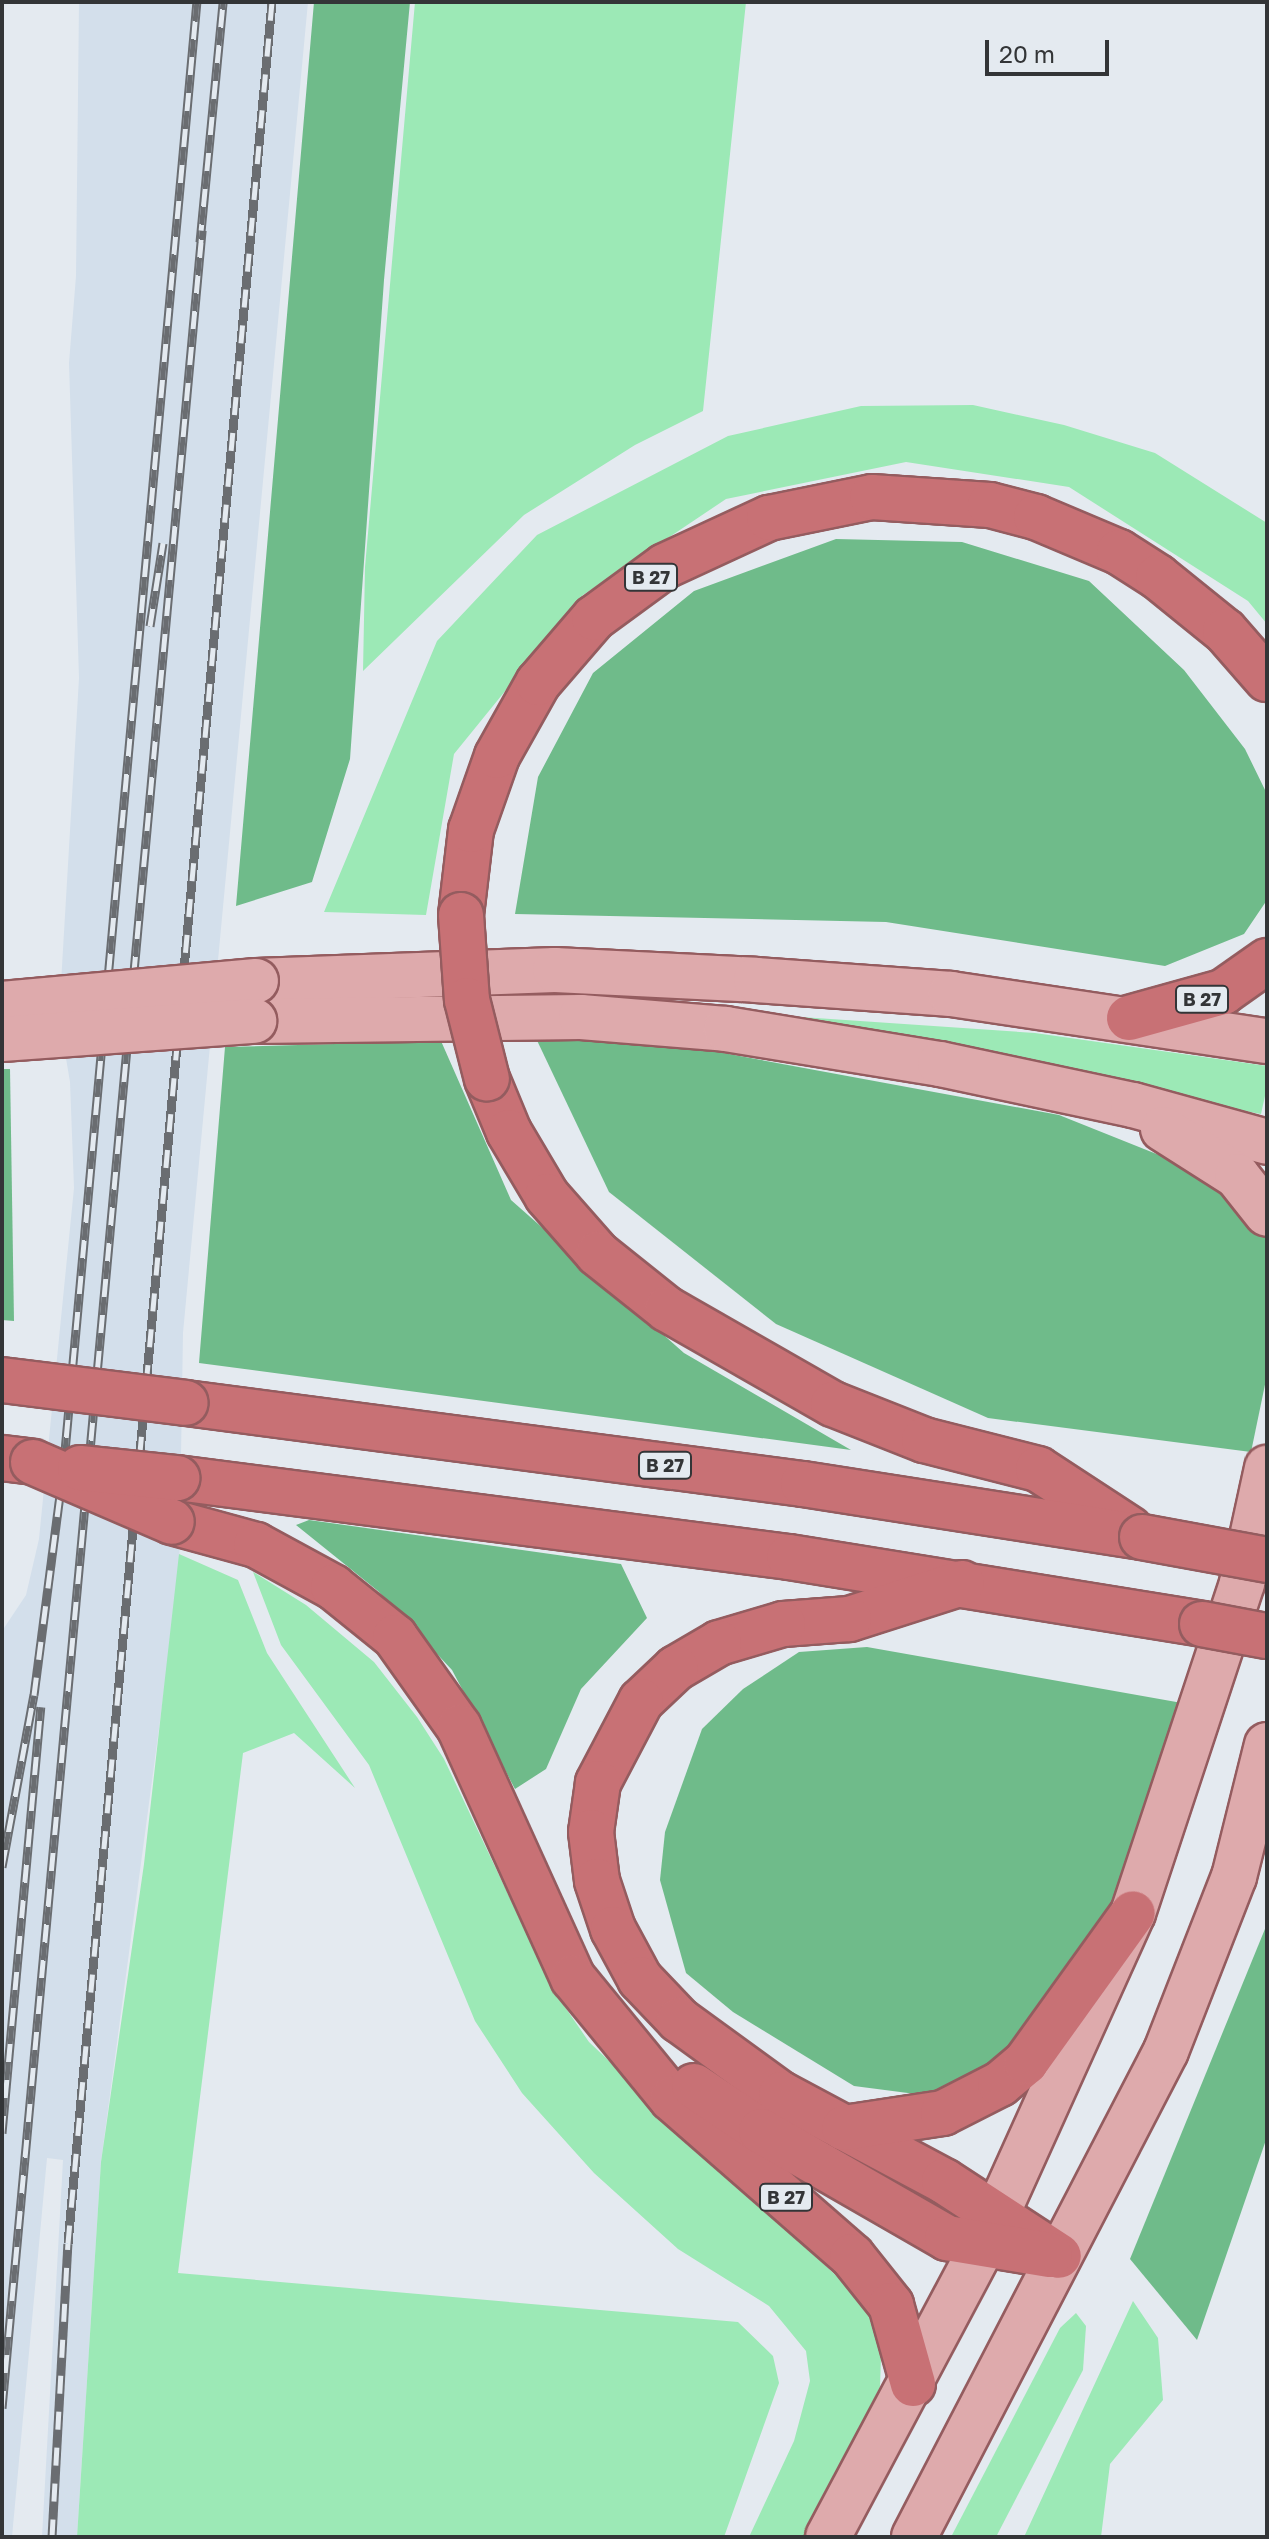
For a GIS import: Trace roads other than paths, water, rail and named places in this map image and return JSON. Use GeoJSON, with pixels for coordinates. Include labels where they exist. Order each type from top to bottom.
{"type":"FeatureCollection","features":[{"type":"Feature","properties":{"kind":"highway","name":"B 27"},"geometry":{"type":"LineString","coordinates":[[1142,1537],[1038,1469],[924,1440],[833,1404],[667,1309],[598,1254],[547,1196],[509,1132],[487,1079],[467,1000],[461,915],[471,830],[497,756],[538,683],[594,618],[665,566],[769,518],[872,497],[990,505],[1036,517],[1119,552],[1158,577],[1225,631],[1267,679]]}},
{"type":"Feature","properties":{"kind":"highway","name":"B 27"},"geometry":{"type":"LineString","coordinates":[[1129,1018],[1223,992],[1267,961]]}},
{"type":"Feature","properties":{"kind":"highway","name":"B 27"},"geometry":{"type":"LineString","coordinates":[[2,1380],[803,1484],[1142,1537],[1267,1560]]}},
{"type":"Feature","properties":{"kind":"highway","name":"B 27"},"geometry":{"type":"LineString","coordinates":[[18,1460],[177,1478],[962,1583],[1122,1608],[1267,1636]]}},
{"type":"Feature","properties":{"kind":"highway","name":"B 27"},"geometry":{"type":"LineString","coordinates":[[18,1460],[172,1522],[256,1545],[333,1587],[395,1637],[459,1727],[573,1978],[672,2099],[852,2256],[891,2305],[913,2384]]}},
{"type":"Feature","properties":{"kind":"highway","name":"B 27"},"geometry":{"type":"LineString","coordinates":[[962,1583],[849,1619],[783,1624],[719,1643],[676,1668],[641,1701],[598,1783],[591,1832],[597,1881],[613,1929],[640,1979],[679,2020],[731,2061],[844,2128],[990,2229],[1059,2256]]}},
{"type":"Feature","properties":{"kind":"highway"},"geometry":{"type":"LineString","coordinates":[[844,2128],[943,2113],[1000,2084],[1026,2062],[1133,1913]]}},
{"type":"Feature","properties":{"kind":"highway","name":"B 27"},"geometry":{"type":"LineString","coordinates":[[619,2036],[761,2131],[918,2224],[947,2238],[990,2229]]}},
{"type":"Feature","properties":{"kind":"main road"},"geometry":{"type":"LineString","coordinates":[[2,1039],[255,1001],[555,970],[951,994],[1129,1018],[1267,1041]]}},
{"type":"Feature","properties":{"kind":"main road"},"geometry":{"type":"LineString","coordinates":[[2,1004],[255,1001],[581,1017],[726,1029],[940,1064],[1133,1105],[1267,1142]]}},
{"type":"Feature","properties":{"kind":"main road"},"geometry":{"type":"LineString","coordinates":[[1133,1105],[1237,1176],[1267,1214]]}},
{"type":"Feature","properties":{"kind":"main road"},"geometry":{"type":"LineString","coordinates":[[828,2537],[913,2384],[990,2229],[1133,1913],[1242,1583],[1267,1468]]}},
{"type":"Feature","properties":{"kind":"main road"},"geometry":{"type":"LineString","coordinates":[[914,2537],[1166,2051],[1234,1877],[1267,1745]]}},
{"type":"Feature","properties":{"kind":"railway"},"geometry":{"type":"LineString","coordinates":[[2,1867],[34,1695],[63,1473],[197,2]]}},
{"type":"Feature","properties":{"kind":"railway"},"geometry":{"type":"LineString","coordinates":[[200,242],[223,2]]}},
{"type":"Feature","properties":{"kind":"railway"},"geometry":{"type":"LineString","coordinates":[[52,2537],[68,2243],[272,2]]}},
{"type":"Feature","properties":{"kind":"railway"},"geometry":{"type":"LineString","coordinates":[[2,2408],[202,230]]}},
{"type":"Feature","properties":{"kind":"railway"},"geometry":{"type":"LineString","coordinates":[[150,626],[163,543]]}},
{"type":"Feature","properties":{"kind":"railway"},"geometry":{"type":"LineString","coordinates":[[2,2133],[41,1707]]}}]}
